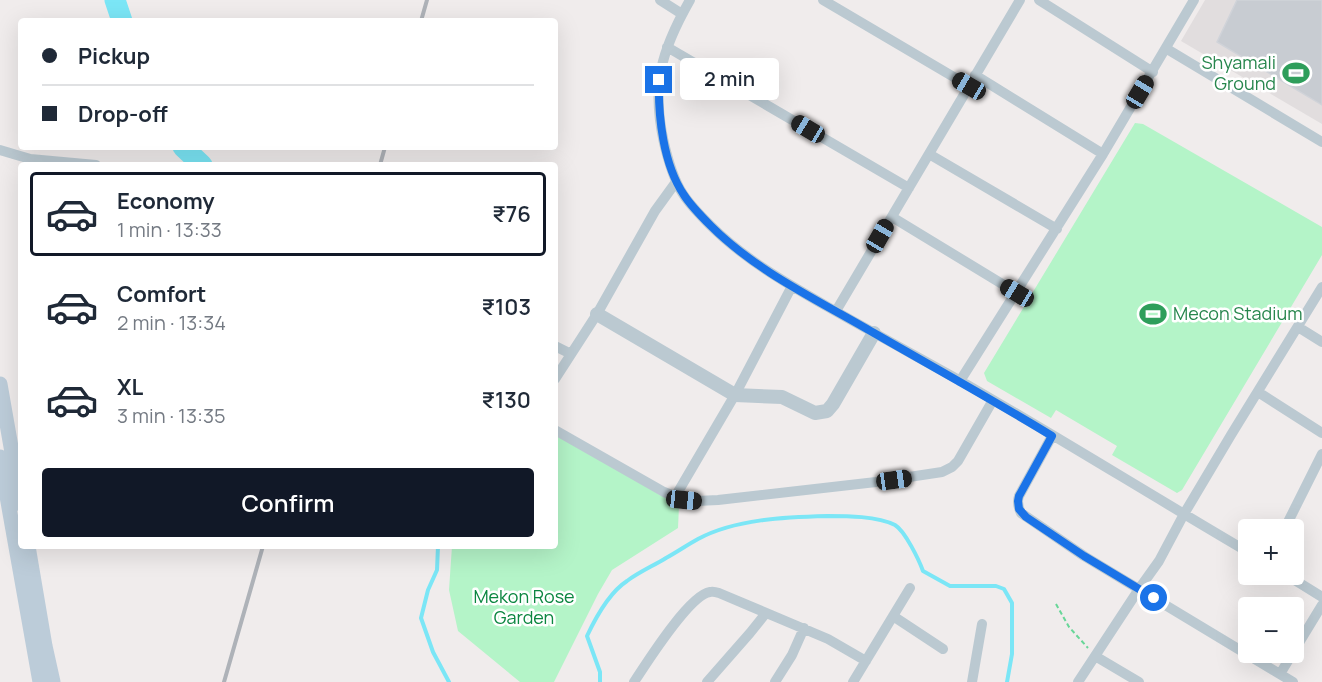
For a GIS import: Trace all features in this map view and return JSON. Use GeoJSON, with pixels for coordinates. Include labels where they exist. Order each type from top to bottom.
{"type":"FeatureCollection","features":[{"type":"Feature","properties":{"kind":"main road"},"geometry":{"type":"LineString","coordinates":[[0,384],[18,487]]}},
{"type":"Feature","properties":{"kind":"main road"},"geometry":{"type":"LineString","coordinates":[[0,457],[40,682]]}},
{"type":"Feature","properties":{"kind":"main road"},"geometry":{"type":"LineString","coordinates":[[29,549],[53,682]]}},
{"type":"Feature","properties":{"kind":"street"},"geometry":{"type":"LineString","coordinates":[[660,0],[682,14]]}},
{"type":"Feature","properties":{"kind":"street"},"geometry":{"type":"LineString","coordinates":[[690,0],[662,62],[658,101],[660,125],[676,182],[697,212],[736,250],[792,286],[993,400],[1238,546]]}},
{"type":"Feature","properties":{"kind":"street"},"geometry":{"type":"LineString","coordinates":[[823,0],[969,86]]}},
{"type":"Feature","properties":{"kind":"street"},"geometry":{"type":"LineString","coordinates":[[836,312],[1020,0]]}},
{"type":"Feature","properties":{"kind":"street"},"geometry":{"type":"LineString","coordinates":[[1039,0],[1153,72]]}},
{"type":"Feature","properties":{"kind":"street"},"geometry":{"type":"LineString","coordinates":[[960,381],[1104,154],[1194,0]]}},
{"type":"Feature","properties":{"kind":"street"},"geometry":{"type":"LineString","coordinates":[[667,47],[909,188]]}},
{"type":"Feature","properties":{"kind":"street"},"geometry":{"type":"LineString","coordinates":[[1167,49],[1322,142]]}},
{"type":"Feature","properties":{"kind":"street"},"geometry":{"type":"LineString","coordinates":[[975,75],[1104,154]]}},
{"type":"Feature","properties":{"kind":"street"},"geometry":{"type":"LineString","coordinates":[[0,150],[39,162]]}},
{"type":"Feature","properties":{"kind":"street"},"geometry":{"type":"LineString","coordinates":[[929,154],[1057,229]]}},
{"type":"Feature","properties":{"kind":"street"},"geometry":{"type":"LineString","coordinates":[[30,159],[63,162]]}},
{"type":"Feature","properties":{"kind":"street"},"geometry":{"type":"LineString","coordinates":[[558,374],[597,314],[656,211],[676,182]]}},
{"type":"Feature","properties":{"kind":"street"},"geometry":{"type":"LineString","coordinates":[[892,217],[1017,293]]}},
{"type":"Feature","properties":{"kind":"street"},"geometry":{"type":"LineString","coordinates":[[675,497],[735,395],[792,286]]}},
{"type":"Feature","properties":{"kind":"street"},"geometry":{"type":"LineString","coordinates":[[1078,682],[1159,561],[1184,514],[1322,287]]}},
{"type":"Feature","properties":{"kind":"street"},"geometry":{"type":"LineString","coordinates":[[597,314],[735,395],[782,397],[815,412],[827,411],[874,333]]}},
{"type":"Feature","properties":{"kind":"street"},"geometry":{"type":"LineString","coordinates":[[1298,327],[1322,342]]}},
{"type":"Feature","properties":{"kind":"street"},"geometry":{"type":"LineString","coordinates":[[558,348],[571,354]]}},
{"type":"Feature","properties":{"kind":"street"},"geometry":{"type":"LineString","coordinates":[[1258,392],[1322,433]]}},
{"type":"Feature","properties":{"kind":"street"},"geometry":{"type":"LineString","coordinates":[[558,432],[651,486],[675,497],[697,501],[718,500],[942,472],[958,461],[993,400]]}},
{"type":"Feature","properties":{"kind":"street"},"geometry":{"type":"LineString","coordinates":[[1052,436],[1019,496],[1019,509],[1026,517],[1060,541],[1293,682]]}},
{"type":"Feature","properties":{"kind":"street"},"geometry":{"type":"LineString","coordinates":[[1290,519],[1322,454]]}},
{"type":"Feature","properties":{"kind":"street"},"geometry":{"type":"LineString","coordinates":[[1303,585],[1322,597]]}},
{"type":"Feature","properties":{"kind":"street"},"geometry":{"type":"LineString","coordinates":[[853,682],[910,588]]}},
{"type":"Feature","properties":{"kind":"street"},"geometry":{"type":"LineString","coordinates":[[634,682],[673,625],[703,594],[709,592],[804,628],[838,644],[866,661]]}},
{"type":"Feature","properties":{"kind":"street"},"geometry":{"type":"LineString","coordinates":[[1280,674],[1322,605]]}},
{"type":"Feature","properties":{"kind":"street"},"geometry":{"type":"LineString","coordinates":[[707,682],[766,613]]}},
{"type":"Feature","properties":{"kind":"street"},"geometry":{"type":"LineString","coordinates":[[893,616],[943,649]]}},
{"type":"Feature","properties":{"kind":"street"},"geometry":{"type":"LineString","coordinates":[[972,682],[982,624]]}},
{"type":"Feature","properties":{"kind":"street"},"geometry":{"type":"LineString","coordinates":[[775,682],[792,655],[804,628]]}},
{"type":"Feature","properties":{"kind":"street"},"geometry":{"type":"LineString","coordinates":[[1095,656],[1139,682]]}},
{"type":"Feature","properties":{"kind":"path"},"geometry":{"type":"LineString","coordinates":[[1056,604],[1069,627],[1095,656]]}},
{"type":"Feature","properties":{"kind":"shaded area","name":"Shyamali Ground"},"geometry":{"type":"Polygon","coordinates":[[[1205,0],[1322,0],[1322,124],[1181,41],[1205,0]]]}},
{"type":"Feature","properties":{"kind":"green space","name":"Mecon Stadium"},"geometry":{"type":"Polygon","coordinates":[[[1135,123],[1143,124],[1322,227],[1322,255],[1182,490],[1177,493],[1112,455],[1117,446],[1056,410],[1051,418],[987,381],[984,373],[1135,123]]]}},
{"type":"Feature","properties":{"kind":"green space","name":"Mekon Rose Garden"},"geometry":{"type":"Polygon","coordinates":[[[558,435],[679,506],[678,528],[612,570],[554,682],[520,682],[458,631],[449,590],[452,549],[558,549],[558,435]]]}},
{"type":"Feature","properties":{"kind":"building","name":"Shyamali Ground"},"geometry":{"type":"Polygon","coordinates":[[[1237,0],[1322,0],[1322,105],[1217,42],[1237,0]]]}},
{"type":"Feature","properties":{"kind":"waterway"},"geometry":{"type":"LineString","coordinates":[[115,0],[121,18]]}},
{"type":"Feature","properties":{"kind":"waterway"},"geometry":{"type":"LineString","coordinates":[[186,150],[199,162]]}},
{"type":"Feature","properties":{"kind":"waterway"},"geometry":{"type":"LineString","coordinates":[[600,682],[600,672],[587,636],[609,599],[627,581],[712,532],[761,520],[827,516],[871,518],[895,525],[907,539],[923,571],[950,586],[996,586],[1004,589],[1012,603],[1012,654],[1007,682]]}},
{"type":"Feature","properties":{"kind":"waterway"},"geometry":{"type":"LineString","coordinates":[[438,549],[437,570],[428,590],[421,618],[433,652],[449,682]]}},
{"type":"Feature","properties":{"kind":"railway"},"geometry":{"type":"LineString","coordinates":[[422,18],[427,0]]}},
{"type":"Feature","properties":{"kind":"railway"},"geometry":{"type":"LineString","coordinates":[[381,162],[384,150]]}},
{"type":"Feature","properties":{"kind":"railway"},"geometry":{"type":"LineString","coordinates":[[224,682],[262,549]]}},
{"type":"Feature","properties":{"kind":"place","name":"Shyamali Ground"},"geometry":{"type":"Point","coordinates":[1296,73]}},
{"type":"Feature","properties":{"kind":"place","name":"Mecon Stadium"},"geometry":{"type":"Point","coordinates":[1153,314]}},
{"type":"Feature","properties":{"kind":"route"},"geometry":{"type":"LineString","coordinates":[[659,80],[660,125],[667,153],[676,182],[697,212],[736,250],[758,265],[1052,436],[1019,496],[1019,509],[1026,517],[1068,546],[1154,598]]}}]}
